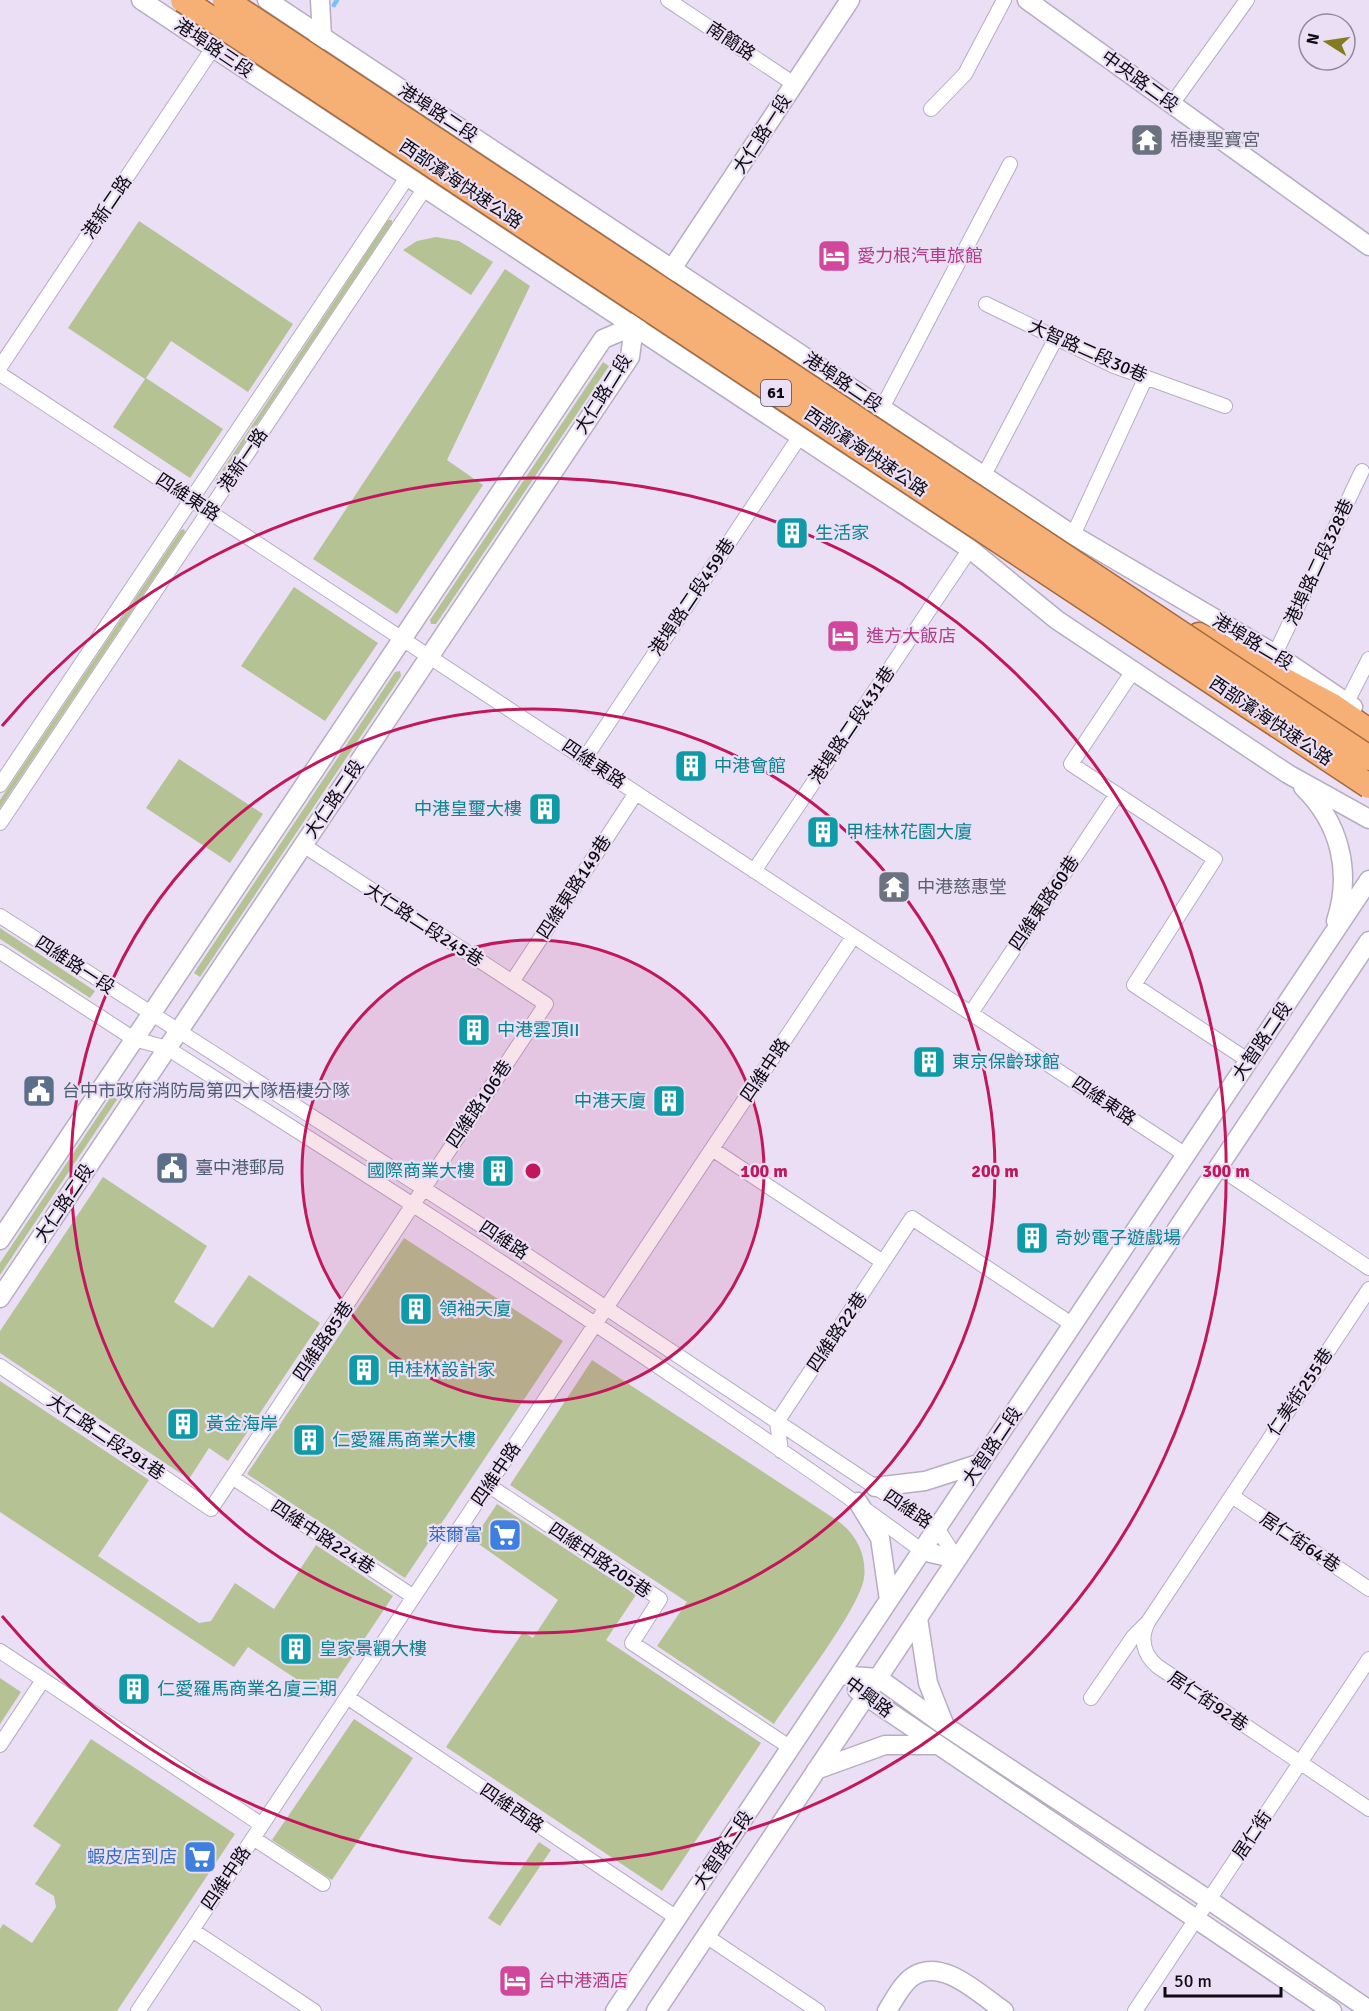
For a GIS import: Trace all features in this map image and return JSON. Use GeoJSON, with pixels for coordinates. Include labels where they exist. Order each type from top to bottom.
{"type":"FeatureCollection","features":[{"type":"Feature","properties":{"kind":"highway","name":"西部濱海快速公路"},"geometry":{"type":"LineString","coordinates":[[183,0],[1109,599],[1369,758]]}},
{"type":"Feature","properties":{"kind":"highway","name":"西部濱海快速公路"},"geometry":{"type":"LineString","coordinates":[[225,0],[1109,599],[1369,787]]}},
{"type":"Feature","properties":{"kind":"highway"},"geometry":{"type":"LineString","coordinates":[[1109,599],[1331,705],[1369,731]]}},
{"type":"Feature","properties":{"kind":"street","name":"港埠路三段"},"geometry":{"type":"LineString","coordinates":[[141,0],[286,96]]}},
{"type":"Feature","properties":{"kind":"street"},"geometry":{"type":"LineString","coordinates":[[267,0],[322,37]]}},
{"type":"Feature","properties":{"kind":"street"},"geometry":{"type":"LineString","coordinates":[[320,0],[322,37],[286,96],[972,550],[1057,620],[1288,774],[1369,819]]}},
{"type":"Feature","properties":{"kind":"street","name":"南簡路"},"geometry":{"type":"LineString","coordinates":[[668,0],[794,84]]}},
{"type":"Feature","properties":{"kind":"street","name":"大仁路一段"},"geometry":{"type":"LineString","coordinates":[[634,326],[674,269],[850,0]]}},
{"type":"Feature","properties":{"kind":"street"},"geometry":{"type":"LineString","coordinates":[[931,109],[965,74],[1004,0]]}},
{"type":"Feature","properties":{"kind":"street","name":"中央路二段"},"geometry":{"type":"LineString","coordinates":[[1027,0],[1369,246]]}},
{"type":"Feature","properties":{"kind":"street"},"geometry":{"type":"LineString","coordinates":[[1172,104],[1247,0]]}},
{"type":"Feature","properties":{"kind":"street","name":"港埠路二段"},"geometry":{"type":"LineString","coordinates":[[322,37],[1073,535],[1275,654],[1369,718]]}},
{"type":"Feature","properties":{"kind":"street","name":"港新二路"},"geometry":{"type":"LineString","coordinates":[[0,367],[213,48]]}},
{"type":"Feature","properties":{"kind":"street"},"geometry":{"type":"LineString","coordinates":[[882,408],[1010,164]]}},
{"type":"Feature","properties":{"kind":"street","name":"港新一路"},"geometry":{"type":"LineString","coordinates":[[0,785],[408,176]]}},
{"type":"Feature","properties":{"kind":"street","name":"港新一路"},"geometry":{"type":"LineString","coordinates":[[0,823],[425,188]]}},
{"type":"Feature","properties":{"kind":"street","name":"大智路二段30巷"},"geometry":{"type":"LineString","coordinates":[[986,304],[1114,366],[1225,406]]}},
{"type":"Feature","properties":{"kind":"street","name":"大仁路二段"},"geometry":{"type":"LineString","coordinates":[[0,1240],[603,339],[634,326]]}},
{"type":"Feature","properties":{"kind":"street","name":"大仁路二段"},"geometry":{"type":"LineString","coordinates":[[0,1298],[630,357],[634,326]]}},
{"type":"Feature","properties":{"kind":"street"},"geometry":{"type":"LineString","coordinates":[[984,475],[1056,338]]}},
{"type":"Feature","properties":{"kind":"street","name":"四維東路"},"geometry":{"type":"LineString","coordinates":[[0,374],[430,655],[853,937],[868,944],[1186,1155]]}},
{"type":"Feature","properties":{"kind":"street"},"geometry":{"type":"LineString","coordinates":[[1073,535],[1146,377]]}},
{"type":"Feature","properties":{"kind":"street","name":"港埠路二段459巷"},"geometry":{"type":"LineString","coordinates":[[585,758],[800,436]]}},
{"type":"Feature","properties":{"kind":"street","name":"港埠路二段328巷"},"geometry":{"type":"LineString","coordinates":[[1275,654],[1362,471]]}},
{"type":"Feature","properties":{"kind":"street"},"geometry":{"type":"LineString","coordinates":[[972,550],[1012,558],[1369,796]]}},
{"type":"Feature","properties":{"kind":"street","name":"港埠路二段431巷"},"geometry":{"type":"LineString","coordinates":[[754,871],[972,550]]}},
{"type":"Feature","properties":{"kind":"street"},"geometry":{"type":"LineString","coordinates":[[1369,659],[1347,702],[1369,712]]}},
{"type":"Feature","properties":{"kind":"street"},"geometry":{"type":"LineString","coordinates":[[1133,670],[1071,764],[1215,859],[1134,985],[1249,1061]]}},
{"type":"Feature","properties":{"kind":"street"},"geometry":{"type":"LineString","coordinates":[[1288,774],[1323,811],[1339,841],[1344,873],[1341,906],[1331,937]]}},
{"type":"Feature","properties":{"kind":"street","name":"四維東路149巷"},"geometry":{"type":"LineString","coordinates":[[512,982],[636,793]]}},
{"type":"Feature","properties":{"kind":"street","name":"四維東路60巷"},"geometry":{"type":"LineString","coordinates":[[971,1012],[1117,794]]}},
{"type":"Feature","properties":{"kind":"street","name":"大仁路二段245巷"},"geometry":{"type":"LineString","coordinates":[[303,845],[546,1004]]}},
{"type":"Feature","properties":{"kind":"street","name":"大智路二段"},"geometry":{"type":"LineString","coordinates":[[615,2011],[1369,880]]}},
{"type":"Feature","properties":{"kind":"street","name":"四維路一段"},"geometry":{"type":"LineString","coordinates":[[0,916],[151,1014]]}},
{"type":"Feature","properties":{"kind":"street","name":"四維中路"},"geometry":{"type":"LineString","coordinates":[[138,2011],[853,937]]}},
{"type":"Feature","properties":{"kind":"street","name":"大智路二段"},"geometry":{"type":"LineString","coordinates":[[656,2011],[1366,947]]}},
{"type":"Feature","properties":{"kind":"street","name":"四維路一段"},"geometry":{"type":"LineString","coordinates":[[0,952],[134,1040]]}},
{"type":"Feature","properties":{"kind":"street","name":"四維路106巷"},"geometry":{"type":"LineString","coordinates":[[414,1204],[546,1004]]}},
{"type":"Feature","properties":{"kind":"street","name":"四維路"},"geometry":{"type":"LineString","coordinates":[[151,1014],[173,1040],[858,1502],[922,1551],[957,1559]]}},
{"type":"Feature","properties":{"kind":"street","name":"四維路"},"geometry":{"type":"LineString","coordinates":[[134,1040],[173,1040],[422,1189],[607,1308],[938,1528],[957,1559]]}},
{"type":"Feature","properties":{"kind":"street"},"geometry":{"type":"LineString","coordinates":[[712,1149],[883,1262]]}},
{"type":"Feature","properties":{"kind":"street"},"geometry":{"type":"LineString","coordinates":[[1218,1167],[1369,1268]]}},
{"type":"Feature","properties":{"kind":"street","name":"四維路85巷"},"geometry":{"type":"LineString","coordinates":[[211,1509],[414,1204]]}},
{"type":"Feature","properties":{"kind":"street","name":"四維路22巷"},"geometry":{"type":"LineString","coordinates":[[777,1422],[912,1218],[1073,1325]]}},
{"type":"Feature","properties":{"kind":"street","name":"仁美街255巷"},"geometry":{"type":"LineString","coordinates":[[1232,1496],[1369,1289]]}},
{"type":"Feature","properties":{"kind":"street","name":"大仁路二段291巷"},"geometry":{"type":"LineString","coordinates":[[0,1366],[211,1509]]}},
{"type":"Feature","properties":{"kind":"street"},"geometry":{"type":"LineString","coordinates":[[777,1422],[781,1451]]}},
{"type":"Feature","properties":{"kind":"street"},"geometry":{"type":"LineString","coordinates":[[875,1487],[925,1481],[981,1463]]}},
{"type":"Feature","properties":{"kind":"street","name":"四維中路224巷"},"geometry":{"type":"LineString","coordinates":[[232,1477],[414,1597]]}},
{"type":"Feature","properties":{"kind":"street","name":"四維中路205巷"},"geometry":{"type":"LineString","coordinates":[[488,1485],[660,1599],[632,1643],[791,1748]]}},
{"type":"Feature","properties":{"kind":"street"},"geometry":{"type":"LineString","coordinates":[[1091,1698],[1133,1637],[1148,1622],[1232,1496]]}},
{"type":"Feature","properties":{"kind":"street","name":"居仁街64巷"},"geometry":{"type":"LineString","coordinates":[[1232,1496],[1369,1589]]}},
{"type":"Feature","properties":{"kind":"street"},"geometry":{"type":"LineString","coordinates":[[858,1502],[880,1538],[889,1600]]}},
{"type":"Feature","properties":{"kind":"street"},"geometry":{"type":"LineString","coordinates":[[918,1618],[928,1683],[945,1726]]}},
{"type":"Feature","properties":{"kind":"street","name":"居仁街92巷"},"geometry":{"type":"LineString","coordinates":[[1148,1622],[1144,1643],[1152,1661],[1369,1809]]}},
{"type":"Feature","properties":{"kind":"street"},"geometry":{"type":"LineString","coordinates":[[0,1650],[262,1825]]}},
{"type":"Feature","properties":{"kind":"street","name":"居仁街"},"geometry":{"type":"LineString","coordinates":[[1135,2011],[1369,1659]]}},
{"type":"Feature","properties":{"kind":"street","name":"中興路"},"geometry":{"type":"LineString","coordinates":[[839,1675],[878,1678],[945,1726],[1209,1900],[1369,2010]]}},
{"type":"Feature","properties":{"kind":"street","name":"中興路"},"geometry":{"type":"LineString","coordinates":[[839,1675],[865,1697],[1332,2011]]}},
{"type":"Feature","properties":{"kind":"street"},"geometry":{"type":"LineString","coordinates":[[0,1745],[43,1680]]}},
{"type":"Feature","properties":{"kind":"street","name":"四維西路"},"geometry":{"type":"LineString","coordinates":[[347,1697],[677,1918]]}},
{"type":"Feature","properties":{"kind":"street"},"geometry":{"type":"LineString","coordinates":[[816,1770],[885,1745],[938,1746]]}},
{"type":"Feature","properties":{"kind":"street"},"geometry":{"type":"LineString","coordinates":[[253,1838],[322,1884]]}},
{"type":"Feature","properties":{"kind":"street"},"geometry":{"type":"LineString","coordinates":[[192,1930],[314,2011]]}},
{"type":"Feature","properties":{"kind":"street"},"geometry":{"type":"LineString","coordinates":[[706,1936],[818,2011]]}},
{"type":"Feature","properties":{"kind":"street"},"geometry":{"type":"LineString","coordinates":[[887,2011],[909,1979],[921,1972],[932,1970],[951,1976],[1004,2011]]}},
{"type":"Feature","properties":{"kind":"green space"},"geometry":{"type":"Polygon","coordinates":[[[388,220],[392,220],[392,223],[219,481],[215,481],[388,220]]]}},
{"type":"Feature","properties":{"kind":"green space"},"geometry":{"type":"Polygon","coordinates":[[[139,221],[293,324],[248,392],[171,341],[146,378],[223,429],[190,478],[113,427],[145,379],[68,328],[139,221]]]}},
{"type":"Feature","properties":{"kind":"green space"},"geometry":{"type":"Polygon","coordinates":[[[436,237],[459,241],[493,262],[471,295],[403,250],[417,241],[436,237]]]}},
{"type":"Feature","properties":{"kind":"green space"},"geometry":{"type":"Polygon","coordinates":[[[505,269],[530,286],[447,460],[483,485],[397,614],[313,559],[505,269]]]}},
{"type":"Feature","properties":{"kind":"green space"},"geometry":{"type":"Polygon","coordinates":[[[603,362],[609,366],[436,624],[431,624],[430,620],[603,362]]]}},
{"type":"Feature","properties":{"kind":"green space"},"geometry":{"type":"Polygon","coordinates":[[[184,529],[185,532],[0,808],[0,800],[181,530],[184,529]]]}},
{"type":"Feature","properties":{"kind":"green space"},"geometry":{"type":"Polygon","coordinates":[[[294,587],[378,643],[325,721],[241,666],[294,587]]]}},
{"type":"Feature","properties":{"kind":"green space"},"geometry":{"type":"Polygon","coordinates":[[[400,671],[401,676],[200,977],[194,973],[395,672],[400,671]]]}},
{"type":"Feature","properties":{"kind":"green space"},"geometry":{"type":"Polygon","coordinates":[[[179,759],[263,814],[230,863],[146,808],[179,759]]]}},
{"type":"Feature","properties":{"kind":"green space"},"geometry":{"type":"Polygon","coordinates":[[[0,928],[95,991],[90,998],[0,939],[0,928]]]}},
{"type":"Feature","properties":{"kind":"green space"},"geometry":{"type":"Polygon","coordinates":[[[112,1095],[118,1098],[0,1275],[0,1263],[112,1095]]]}},
{"type":"Feature","properties":{"kind":"green space"},"geometry":{"type":"Polygon","coordinates":[[[103,1177],[207,1246],[174,1302],[213,1328],[249,1275],[320,1323],[228,1461],[209,1448],[189,1479],[0,1353],[0,1331],[103,1177]]]}},
{"type":"Feature","properties":{"kind":"green space"},"geometry":{"type":"Polygon","coordinates":[[[404,1238],[563,1341],[405,1578],[247,1474],[404,1238]]]}},
{"type":"Feature","properties":{"kind":"green space"},"geometry":{"type":"Polygon","coordinates":[[[592,1360],[838,1521],[850,1532],[859,1546],[864,1561],[864,1578],[860,1592],[825,1651],[774,1724],[657,1646],[687,1602],[510,1485],[592,1360]]]}},
{"type":"Feature","properties":{"kind":"green space"},"geometry":{"type":"Polygon","coordinates":[[[0,1381],[149,1480],[98,1556],[199,1623],[211,1621],[235,1583],[274,1609],[316,1545],[393,1596],[325,1698],[248,1647],[234,1667],[0,1512],[0,1381]]]}},
{"type":"Feature","properties":{"kind":"green space"},"geometry":{"type":"Polygon","coordinates":[[[497,1504],[636,1595],[606,1640],[761,1743],[662,1891],[446,1747],[523,1632],[533,1638],[558,1600],[473,1540],[497,1504]]]}},
{"type":"Feature","properties":{"kind":"green space"},"geometry":{"type":"Polygon","coordinates":[[[0,1678],[21,1692],[0,1724],[0,1678]]]}},
{"type":"Feature","properties":{"kind":"green space"},"geometry":{"type":"Polygon","coordinates":[[[354,1719],[413,1758],[332,1880],[272,1840],[354,1719]]]}},
{"type":"Feature","properties":{"kind":"green space"},"geometry":{"type":"Polygon","coordinates":[[[91,1739],[235,1834],[117,2011],[0,2011],[0,1929],[3,1924],[32,1943],[56,1907],[54,1896],[35,1884],[61,1845],[33,1826],[91,1739]]]}},
{"type":"Feature","properties":{"kind":"green space"},"geometry":{"type":"Polygon","coordinates":[[[539,1842],[551,1850],[500,1926],[488,1918],[539,1842]]]}},
{"type":"Feature","properties":{"kind":"waterway"},"geometry":{"type":"LineString","coordinates":[[334,5],[337,0]]}},
{"type":"Feature","properties":{"kind":"place","name":"梧棲聖寶宮"},"geometry":{"type":"Point","coordinates":[1147,140]}},
{"type":"Feature","properties":{"kind":"place","name":"愛力根汽車旅館"},"geometry":{"type":"Point","coordinates":[834,256]}},
{"type":"Feature","properties":{"kind":"place","name":"生活家"},"geometry":{"type":"Point","coordinates":[792,533]}},
{"type":"Feature","properties":{"kind":"place","name":"進方大飯店"},"geometry":{"type":"Point","coordinates":[843,636]}},
{"type":"Feature","properties":{"kind":"place","name":"中港會館"},"geometry":{"type":"Point","coordinates":[691,766]}},
{"type":"Feature","properties":{"kind":"place","name":"中港皇璽大樓"},"geometry":{"type":"Point","coordinates":[545,809]}},
{"type":"Feature","properties":{"kind":"place","name":"甲桂林花園大廈"},"geometry":{"type":"Point","coordinates":[823,832]}},
{"type":"Feature","properties":{"kind":"place","name":"中港慈惠堂"},"geometry":{"type":"Point","coordinates":[894,887]}},
{"type":"Feature","properties":{"kind":"place","name":"中港雲頂II"},"geometry":{"type":"Point","coordinates":[474,1030]}},
{"type":"Feature","properties":{"kind":"place","name":"東京保齡球館"},"geometry":{"type":"Point","coordinates":[929,1062]}},
{"type":"Feature","properties":{"kind":"place","name":"台中市政府消防局第四大隊梧棲分隊"},"geometry":{"type":"Point","coordinates":[39,1091]}},
{"type":"Feature","properties":{"kind":"place","name":"中港天廈"},"geometry":{"type":"Point","coordinates":[669,1101]}},
{"type":"Feature","properties":{"kind":"place","name":"臺中港郵局"},"geometry":{"type":"Point","coordinates":[172,1168]}},
{"type":"Feature","properties":{"kind":"place","name":"國際商業大樓"},"geometry":{"type":"Point","coordinates":[498,1171]}},
{"type":"Feature","properties":{"kind":"place","name":"奇妙電子遊戲場"},"geometry":{"type":"Point","coordinates":[1032,1238]}},
{"type":"Feature","properties":{"kind":"place","name":"領袖天廈"},"geometry":{"type":"Point","coordinates":[416,1309]}},
{"type":"Feature","properties":{"kind":"place","name":"甲桂林設計家"},"geometry":{"type":"Point","coordinates":[364,1370]}},
{"type":"Feature","properties":{"kind":"place","name":"黃金海岸"},"geometry":{"type":"Point","coordinates":[183,1424]}},
{"type":"Feature","properties":{"kind":"place","name":"仁愛羅馬商業大樓"},"geometry":{"type":"Point","coordinates":[309,1440]}},
{"type":"Feature","properties":{"kind":"place","name":"萊爾富"},"geometry":{"type":"Point","coordinates":[505,1535]}},
{"type":"Feature","properties":{"kind":"place","name":"皇家景觀大樓"},"geometry":{"type":"Point","coordinates":[296,1649]}},
{"type":"Feature","properties":{"kind":"place","name":"仁愛羅馬商業名廈三期"},"geometry":{"type":"Point","coordinates":[134,1689]}},
{"type":"Feature","properties":{"kind":"place","name":"蝦皮店到店"},"geometry":{"type":"Point","coordinates":[200,1857]}},
{"type":"Feature","properties":{"kind":"place","name":"台中港酒店"},"geometry":{"type":"Point","coordinates":[515,1981]}}]}
